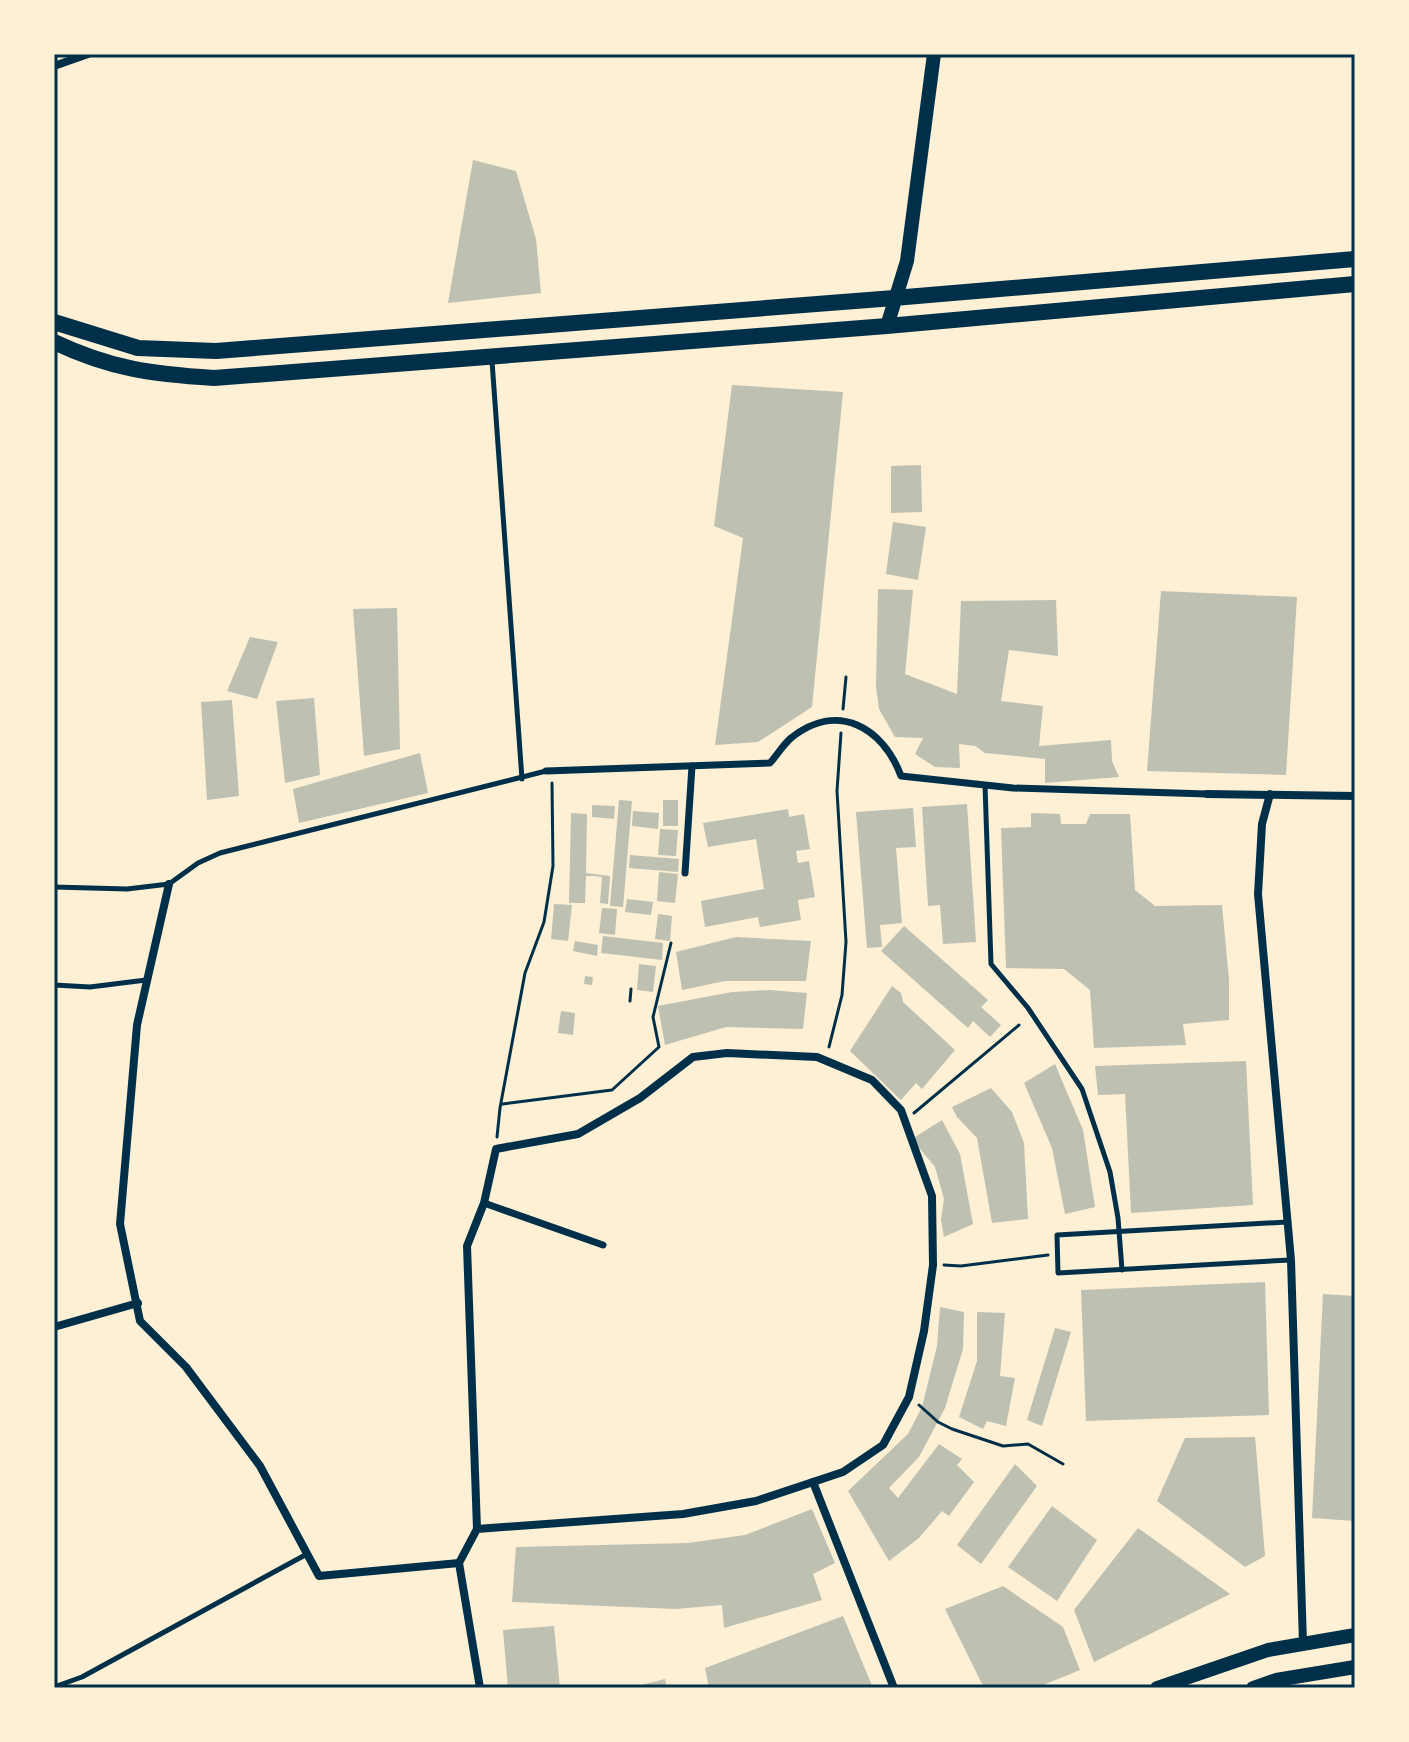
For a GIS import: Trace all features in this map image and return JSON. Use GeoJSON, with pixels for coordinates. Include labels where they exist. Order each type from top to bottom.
{"type":"FeatureCollection","features":[{"type":"Feature","properties":{"kind":"main road"},"geometry":{"type":"LineString","coordinates":[[887,326],[907,261],[934,54]]}},
{"type":"Feature","properties":{"kind":"main road"},"geometry":{"type":"LineString","coordinates":[[54,322],[138,348],[216,351],[1355,259]]}},
{"type":"Feature","properties":{"kind":"main road"},"geometry":{"type":"LineString","coordinates":[[54,342],[89,358],[150,373],[214,378],[887,326],[1355,284]]}},
{"type":"Feature","properties":{"kind":"main road"},"geometry":{"type":"LineString","coordinates":[[1157,1688],[1268,1650],[1355,1635]]}},
{"type":"Feature","properties":{"kind":"main road"},"geometry":{"type":"LineString","coordinates":[[1253,1688],[1276,1680],[1355,1667]]}},
{"type":"Feature","properties":{"kind":"street"},"geometry":{"type":"LineString","coordinates":[[54,66],[88,54]]}},
{"type":"Feature","properties":{"kind":"street"},"geometry":{"type":"LineString","coordinates":[[549,771],[770,763],[791,738],[819,723],[842,721],[857,724],[882,741],[901,776],[1114,793],[1355,796]]}},
{"type":"Feature","properties":{"kind":"street"},"geometry":{"type":"LineString","coordinates":[[685,873],[692,766]]}},
{"type":"Feature","properties":{"kind":"street"},"geometry":{"type":"LineString","coordinates":[[1270,794],[1262,824],[1258,894],[1291,1260],[1303,1643]]}},
{"type":"Feature","properties":{"kind":"street"},"geometry":{"type":"LineString","coordinates":[[169,884],[137,1025],[120,1224],[140,1321],[186,1367],[260,1466],[319,1576],[459,1563]]}},
{"type":"Feature","properties":{"kind":"street"},"geometry":{"type":"LineString","coordinates":[[477,1529],[683,1514],[756,1501],[843,1472],[883,1445],[909,1397],[924,1331],[933,1265],[932,1196],[901,1110],[872,1080],[817,1057],[727,1053],[693,1057],[640,1098],[578,1134],[496,1149],[484,1203],[467,1246],[477,1529],[459,1563],[480,1688]]}},
{"type":"Feature","properties":{"kind":"street"},"geometry":{"type":"LineString","coordinates":[[484,1203],[603,1245]]}},
{"type":"Feature","properties":{"kind":"street"},"geometry":{"type":"LineString","coordinates":[[54,1327],[138,1303]]}},
{"type":"Feature","properties":{"kind":"street"},"geometry":{"type":"LineString","coordinates":[[813,1482],[894,1688]]}},
{"type":"Feature","properties":{"kind":"lane"},"geometry":{"type":"LineString","coordinates":[[491,358],[522,779]]}},
{"type":"Feature","properties":{"kind":"lane"},"geometry":{"type":"LineString","coordinates":[[54,887],[127,889],[169,884],[198,863],[220,853],[549,771]]}},
{"type":"Feature","properties":{"kind":"lane"},"geometry":{"type":"LineString","coordinates":[[985,785],[991,964],[1028,1008],[1082,1089],[1110,1172],[1120,1231],[1122,1270]]}},
{"type":"Feature","properties":{"kind":"lane"},"geometry":{"type":"LineString","coordinates":[[54,985],[90,987],[147,979]]}},
{"type":"Feature","properties":{"kind":"lane"},"geometry":{"type":"LineString","coordinates":[[1288,1222],[1057,1235],[1058,1273],[1291,1260]]}},
{"type":"Feature","properties":{"kind":"lane"},"geometry":{"type":"LineString","coordinates":[[54,1687],[82,1677],[307,1554]]}},
{"type":"Feature","properties":{"kind":"path"},"geometry":{"type":"LineString","coordinates":[[825,1060],[842,995],[846,942],[837,791],[846,677]]}},
{"type":"Feature","properties":{"kind":"path"},"geometry":{"type":"LineString","coordinates":[[496,1149],[525,973],[544,922],[553,866],[549,771]]}},
{"type":"Feature","properties":{"kind":"path"},"geometry":{"type":"LineString","coordinates":[[501,1104],[612,1090],[659,1047],[653,1017],[671,943]]}},
{"type":"Feature","properties":{"kind":"path"},"geometry":{"type":"LineString","coordinates":[[630,1001],[631,989]]}},
{"type":"Feature","properties":{"kind":"path"},"geometry":{"type":"LineString","coordinates":[[905,1121],[1019,1025]]}},
{"type":"Feature","properties":{"kind":"path"},"geometry":{"type":"LineString","coordinates":[[961,1266],[1057,1254]]}},
{"type":"Feature","properties":{"kind":"path"},"geometry":{"type":"LineString","coordinates":[[909,1397],[938,1422],[952,1429],[1003,1446],[1028,1444],[1063,1464]]}},
{"type":"Feature","properties":{"kind":"building"},"geometry":{"type":"Polygon","coordinates":[[[473,160],[516,171],[536,239],[541,293],[448,303],[473,160]]]}},
{"type":"Feature","properties":{"kind":"building"},"geometry":{"type":"Polygon","coordinates":[[[732,385],[843,392],[812,707],[758,742],[715,745],[743,538],[714,526],[732,385]]]}},
{"type":"Feature","properties":{"kind":"building"},"geometry":{"type":"Polygon","coordinates":[[[921,465],[922,512],[891,513],[891,466],[921,465]]]}},
{"type":"Feature","properties":{"kind":"building"},"geometry":{"type":"Polygon","coordinates":[[[893,522],[926,527],[918,580],[886,574],[893,522]]]}},
{"type":"Feature","properties":{"kind":"building"},"geometry":{"type":"Polygon","coordinates":[[[878,589],[913,590],[905,674],[957,694],[961,601],[1056,600],[1058,656],[1009,650],[1001,701],[1043,706],[1039,746],[1111,740],[1112,761],[1119,777],[1045,783],[1045,759],[985,753],[975,746],[959,744],[960,768],[935,767],[915,754],[923,738],[895,737],[879,709],[876,687],[878,589]]]}},
{"type":"Feature","properties":{"kind":"building"},"geometry":{"type":"Polygon","coordinates":[[[1161,591],[1297,597],[1286,775],[1147,771],[1161,591]]]}},
{"type":"Feature","properties":{"kind":"building"},"geometry":{"type":"Polygon","coordinates":[[[397,608],[400,749],[364,756],[353,609],[397,608]]]}},
{"type":"Feature","properties":{"kind":"building"},"geometry":{"type":"Polygon","coordinates":[[[250,637],[278,642],[257,699],[227,691],[250,637]]]}},
{"type":"Feature","properties":{"kind":"building"},"geometry":{"type":"Polygon","coordinates":[[[314,698],[320,775],[285,783],[276,701],[314,698]]]}},
{"type":"Feature","properties":{"kind":"building"},"geometry":{"type":"Polygon","coordinates":[[[232,700],[239,796],[207,800],[201,702],[232,700]]]}},
{"type":"Feature","properties":{"kind":"building"},"geometry":{"type":"Polygon","coordinates":[[[420,753],[428,793],[299,823],[293,789],[420,753]]]}},
{"type":"Feature","properties":{"kind":"building"},"geometry":{"type":"Polygon","coordinates":[[[619,800],[632,801],[623,907],[610,906],[619,800]]]}},
{"type":"Feature","properties":{"kind":"building"},"geometry":{"type":"Polygon","coordinates":[[[663,800],[678,800],[678,826],[663,826],[663,800]]]}},
{"type":"Feature","properties":{"kind":"building"},"geometry":{"type":"Polygon","coordinates":[[[967,804],[976,942],[943,944],[940,905],[928,906],[922,807],[967,804]]]}},
{"type":"Feature","properties":{"kind":"building"},"geometry":{"type":"Polygon","coordinates":[[[592,805],[615,806],[614,819],[592,817],[592,805]]]}},
{"type":"Feature","properties":{"kind":"building"},"geometry":{"type":"Polygon","coordinates":[[[913,808],[916,847],[896,848],[902,923],[880,925],[882,947],[867,948],[856,812],[913,808]]]}},
{"type":"Feature","properties":{"kind":"building"},"geometry":{"type":"Polygon","coordinates":[[[788,809],[789,817],[804,814],[810,849],[796,851],[798,863],[809,861],[815,897],[798,900],[801,920],[760,927],[758,917],[705,927],[701,901],[764,889],[756,839],[708,847],[703,823],[788,809]]]}},
{"type":"Feature","properties":{"kind":"building"},"geometry":{"type":"Polygon","coordinates":[[[633,811],[659,813],[658,829],[632,826],[633,811]]]}},
{"type":"Feature","properties":{"kind":"building"},"geometry":{"type":"Polygon","coordinates":[[[571,813],[587,814],[586,873],[610,876],[608,904],[600,903],[602,877],[594,876],[586,876],[585,903],[569,903],[571,813]]]}},
{"type":"Feature","properties":{"kind":"building"},"geometry":{"type":"Polygon","coordinates":[[[1031,813],[1060,814],[1061,824],[1086,824],[1090,814],[1130,814],[1135,890],[1155,906],[1222,905],[1229,980],[1229,1020],[1183,1024],[1186,1045],[1094,1048],[1090,990],[1064,969],[1006,968],[1001,828],[1031,827],[1031,813]]]}},
{"type":"Feature","properties":{"kind":"building"},"geometry":{"type":"Polygon","coordinates":[[[660,829],[678,830],[676,856],[658,855],[660,829]]]}},
{"type":"Feature","properties":{"kind":"building"},"geometry":{"type":"Polygon","coordinates":[[[630,855],[679,859],[678,872],[629,868],[630,855]]]}},
{"type":"Feature","properties":{"kind":"building"},"geometry":{"type":"Polygon","coordinates":[[[659,872],[678,874],[675,903],[657,901],[659,872]]]}},
{"type":"Feature","properties":{"kind":"building"},"geometry":{"type":"Polygon","coordinates":[[[627,899],[653,902],[651,915],[625,912],[627,899]]]}},
{"type":"Feature","properties":{"kind":"building"},"geometry":{"type":"Polygon","coordinates":[[[554,904],[572,905],[568,941],[551,939],[554,904]]]}},
{"type":"Feature","properties":{"kind":"building"},"geometry":{"type":"Polygon","coordinates":[[[602,908],[617,909],[615,935],[599,933],[602,908]]]}},
{"type":"Feature","properties":{"kind":"building"},"geometry":{"type":"Polygon","coordinates":[[[658,914],[672,916],[670,941],[655,939],[658,914]]]}},
{"type":"Feature","properties":{"kind":"building"},"geometry":{"type":"Polygon","coordinates":[[[904,926],[988,1000],[981,1007],[1001,1025],[990,1037],[973,1021],[968,1028],[881,951],[904,926]]]}},
{"type":"Feature","properties":{"kind":"building"},"geometry":{"type":"Polygon","coordinates":[[[603,936],[663,943],[662,960],[601,953],[603,936]]]}},
{"type":"Feature","properties":{"kind":"building"},"geometry":{"type":"Polygon","coordinates":[[[736,937],[811,941],[806,981],[725,981],[682,990],[676,952],[736,937]]]}},
{"type":"Feature","properties":{"kind":"building"},"geometry":{"type":"Polygon","coordinates":[[[575,941],[598,945],[597,956],[573,951],[575,941]]]}},
{"type":"Feature","properties":{"kind":"building"},"geometry":{"type":"Polygon","coordinates":[[[639,964],[656,966],[653,992],[637,990],[639,964]]]}},
{"type":"Feature","properties":{"kind":"building"},"geometry":{"type":"Polygon","coordinates":[[[585,976],[593,977],[592,985],[584,984],[585,976]]]}},
{"type":"Feature","properties":{"kind":"building"},"geometry":{"type":"Polygon","coordinates":[[[892,986],[901,993],[903,1002],[955,1050],[922,1089],[916,1083],[901,1100],[850,1051],[892,986]]]}},
{"type":"Feature","properties":{"kind":"building"},"geometry":{"type":"Polygon","coordinates":[[[770,990],[807,993],[803,1029],[726,1027],[665,1045],[658,1006],[732,992],[770,990]]]}},
{"type":"Feature","properties":{"kind":"building"},"geometry":{"type":"Polygon","coordinates":[[[561,1011],[575,1013],[573,1035],[558,1033],[561,1011]]]}},
{"type":"Feature","properties":{"kind":"building"},"geometry":{"type":"Polygon","coordinates":[[[1246,1061],[1253,1205],[1131,1213],[1125,1094],[1098,1095],[1095,1066],[1246,1061]]]}},
{"type":"Feature","properties":{"kind":"building"},"geometry":{"type":"Polygon","coordinates":[[[1055,1064],[1083,1130],[1095,1207],[1065,1214],[1052,1148],[1024,1083],[1055,1064]]]}},
{"type":"Feature","properties":{"kind":"building"},"geometry":{"type":"Polygon","coordinates":[[[991,1088],[1012,1112],[1024,1143],[1028,1219],[992,1223],[977,1138],[952,1107],[991,1088]]]}},
{"type":"Feature","properties":{"kind":"building"},"geometry":{"type":"Polygon","coordinates":[[[942,1120],[960,1154],[973,1224],[944,1237],[941,1220],[944,1199],[935,1167],[912,1139],[942,1120]]]}},
{"type":"Feature","properties":{"kind":"building"},"geometry":{"type":"Polygon","coordinates":[[[1265,1282],[1269,1415],[1086,1421],[1081,1290],[1265,1282]]]}},
{"type":"Feature","properties":{"kind":"building"},"geometry":{"type":"Polygon","coordinates":[[[1323,1294],[1355,1296],[1355,1521],[1312,1518],[1323,1294]]]}},
{"type":"Feature","properties":{"kind":"building"},"geometry":{"type":"Polygon","coordinates":[[[940,1307],[964,1312],[963,1349],[945,1408],[919,1457],[889,1488],[898,1498],[939,1444],[962,1459],[957,1465],[974,1482],[949,1516],[942,1511],[919,1538],[889,1561],[848,1491],[908,1434],[922,1407],[937,1346],[940,1307]]]}},
{"type":"Feature","properties":{"kind":"building"},"geometry":{"type":"Polygon","coordinates":[[[977,1312],[1005,1313],[1000,1376],[1015,1378],[1006,1426],[987,1421],[983,1429],[959,1417],[977,1361],[977,1312]]]}},
{"type":"Feature","properties":{"kind":"building"},"geometry":{"type":"Polygon","coordinates":[[[1055,1328],[1071,1332],[1042,1426],[1027,1420],[1055,1328]]]}},
{"type":"Feature","properties":{"kind":"building"},"geometry":{"type":"Polygon","coordinates":[[[1255,1437],[1265,1556],[1245,1567],[1157,1501],[1185,1438],[1255,1437]]]}},
{"type":"Feature","properties":{"kind":"building"},"geometry":{"type":"Polygon","coordinates":[[[1015,1464],[1037,1486],[981,1564],[957,1545],[1015,1464]]]}},
{"type":"Feature","properties":{"kind":"building"},"geometry":{"type":"Polygon","coordinates":[[[1052,1506],[1097,1540],[1057,1601],[1008,1567],[1052,1506]]]}},
{"type":"Feature","properties":{"kind":"building"},"geometry":{"type":"Polygon","coordinates":[[[812,1509],[835,1563],[813,1574],[822,1600],[724,1628],[722,1605],[676,1609],[512,1602],[516,1547],[688,1543],[745,1535],[812,1509]]]}},
{"type":"Feature","properties":{"kind":"building"},"geometry":{"type":"Polygon","coordinates":[[[1138,1528],[1230,1594],[1094,1662],[1074,1610],[1138,1528]]]}},
{"type":"Feature","properties":{"kind":"building"},"geometry":{"type":"Polygon","coordinates":[[[1003,1586],[1063,1627],[1080,1670],[1036,1688],[984,1688],[945,1609],[1003,1586]]]}},
{"type":"Feature","properties":{"kind":"building"},"geometry":{"type":"Polygon","coordinates":[[[843,1616],[873,1688],[709,1688],[705,1668],[843,1616]]]}},
{"type":"Feature","properties":{"kind":"building"},"geometry":{"type":"Polygon","coordinates":[[[554,1626],[560,1688],[508,1688],[503,1630],[554,1626]]]}},
{"type":"Feature","properties":{"kind":"building"},"geometry":{"type":"Polygon","coordinates":[[[665,1679],[667,1688],[633,1688],[633,1687],[665,1679]]]}}]}
